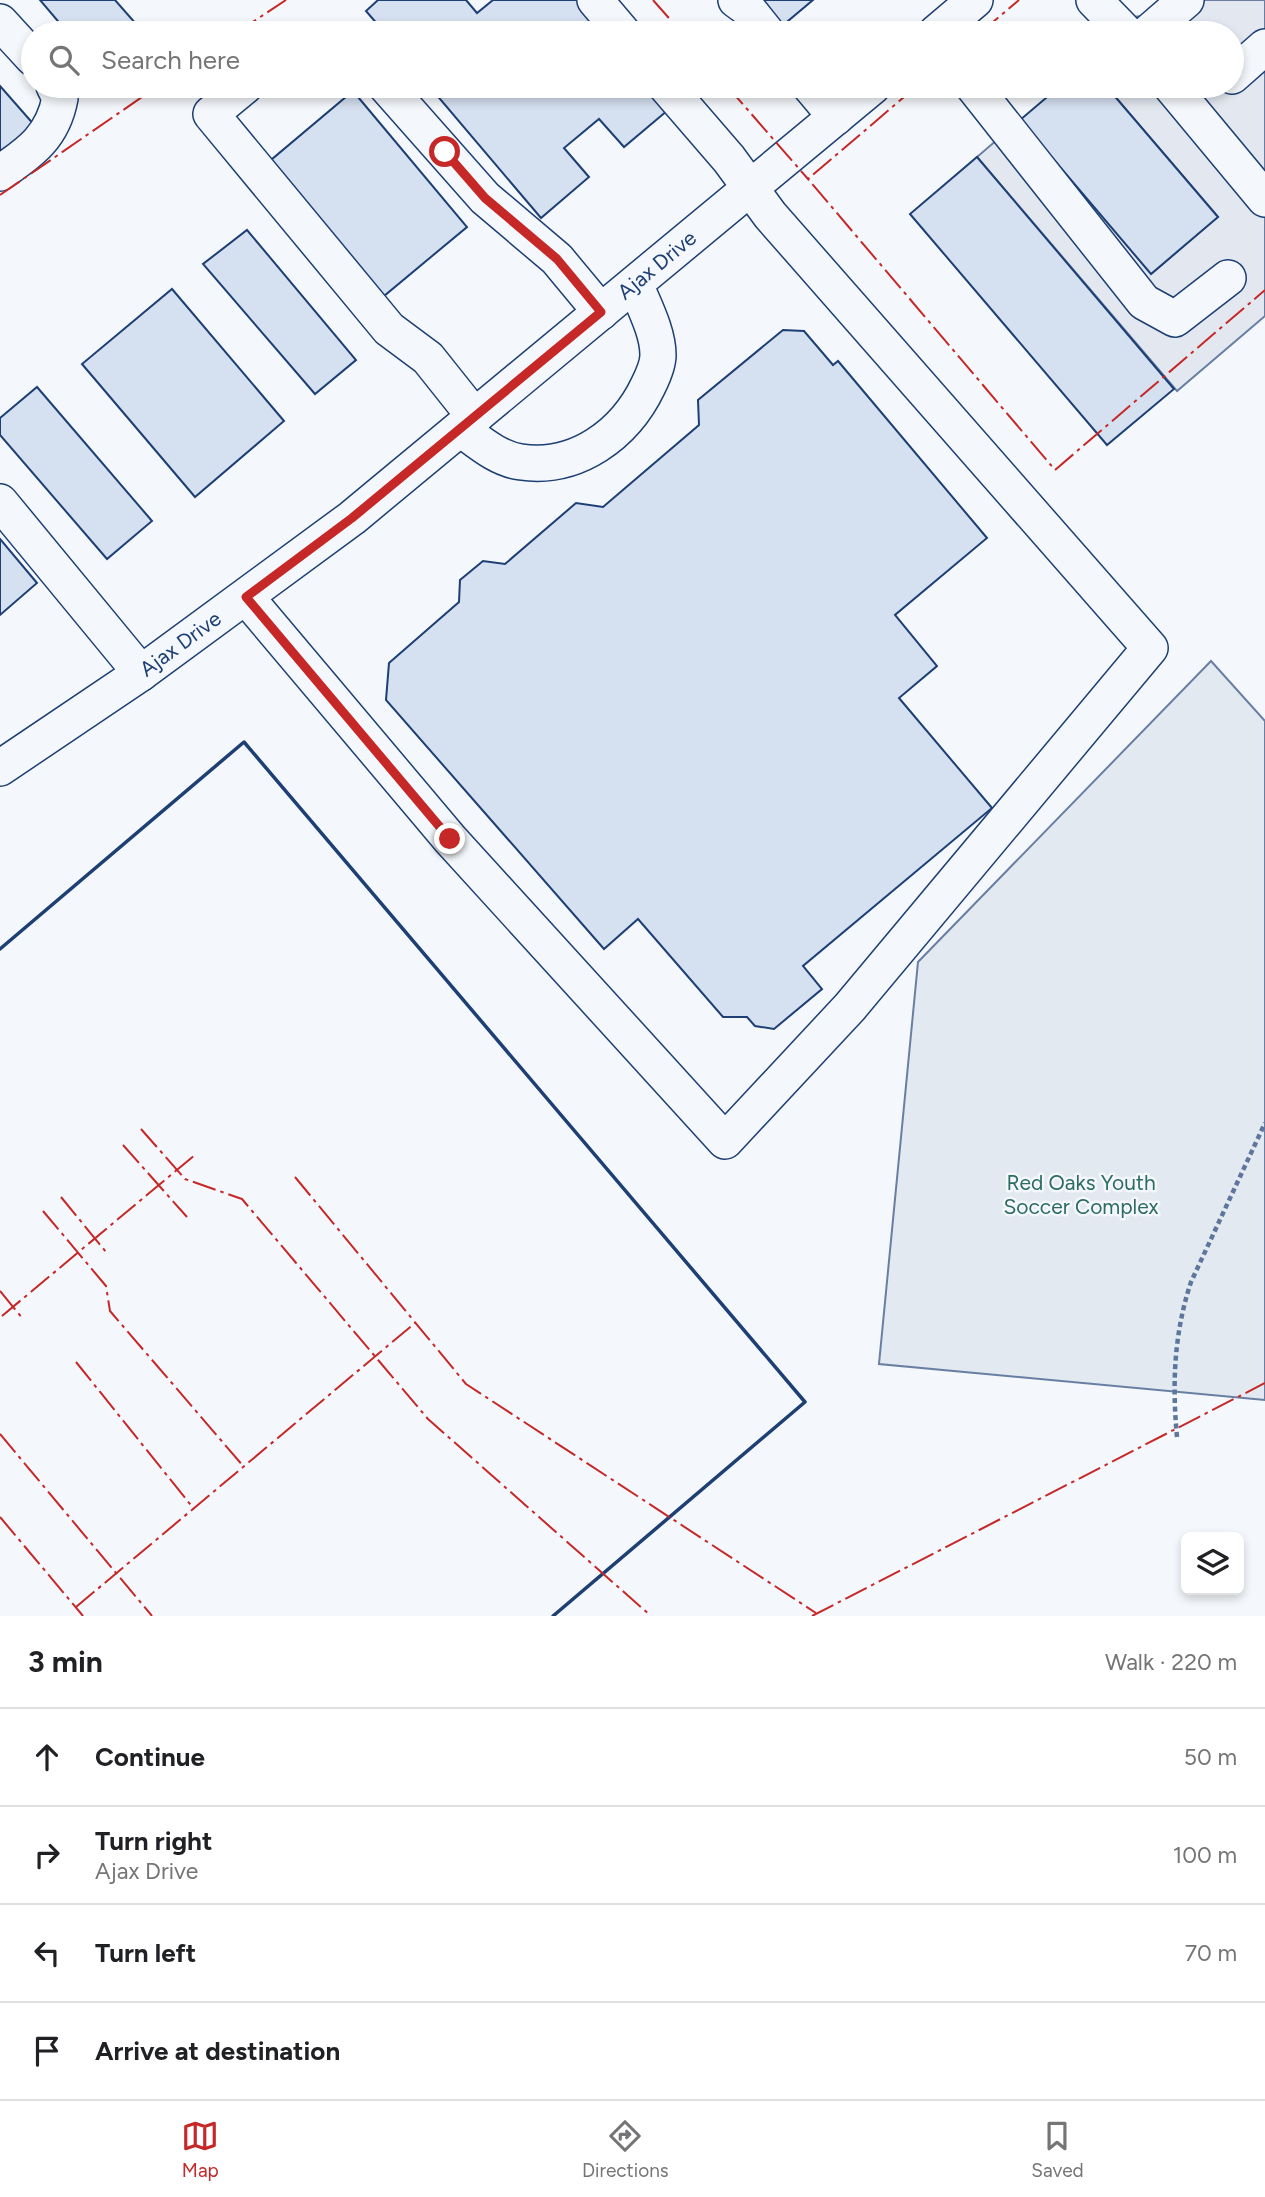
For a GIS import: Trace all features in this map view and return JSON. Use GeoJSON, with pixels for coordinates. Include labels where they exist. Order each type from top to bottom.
{"type":"FeatureCollection","features":[{"type":"Feature","properties":{"kind":"street"},"geometry":{"type":"LineString","coordinates":[[595,0],[613,21]]}},
{"type":"Feature","properties":{"kind":"street"},"geometry":{"type":"LineString","coordinates":[[736,0],[757,21]]}},
{"type":"Feature","properties":{"kind":"street"},"geometry":{"type":"LineString","coordinates":[[950,21],[975,0]]}},
{"type":"Feature","properties":{"kind":"street"},"geometry":{"type":"LineString","coordinates":[[1094,0],[1114,21]]}},
{"type":"Feature","properties":{"kind":"street"},"geometry":{"type":"LineString","coordinates":[[1162,21],[1186,0]]}},
{"type":"Feature","properties":{"kind":"street"},"geometry":{"type":"LineString","coordinates":[[0,22],[21,45]]}},
{"type":"Feature","properties":{"kind":"street"},"geometry":{"type":"LineString","coordinates":[[1244,65],[1265,47]]}},
{"type":"Feature","properties":{"kind":"street"},"geometry":{"type":"LineString","coordinates":[[0,173],[33,151],[48,133],[60,98]]}},
{"type":"Feature","properties":{"kind":"street"},"geometry":{"type":"LineString","coordinates":[[230,98],[211,114],[389,329],[428,358],[468,423],[490,450],[519,462],[554,464],[586,451],[622,428],[639,405],[659,356],[650,320],[635,284]]}},
{"type":"Feature","properties":{"kind":"street"},"geometry":{"type":"LineString","coordinates":[[397,98],[485,198],[557,259],[601,312]]}},
{"type":"Feature","properties":{"kind":"street"},"geometry":{"type":"LineString","coordinates":[[246,597],[450,839],[725,1141],[850,1006],[1150,648],[770,215],[676,98]]}},
{"type":"Feature","properties":{"kind":"street"},"geometry":{"type":"LineString","coordinates":[[820,98],[836,117]]}},
{"type":"Feature","properties":{"kind":"street","name":"Ajax Drive"},"geometry":{"type":"LineString","coordinates":[[0,768],[141,673],[352,518],[859,98]]}},
{"type":"Feature","properties":{"kind":"street"},"geometry":{"type":"LineString","coordinates":[[982,98],[1143,302],[1175,319],[1228,278]]}},
{"type":"Feature","properties":{"kind":"street"},"geometry":{"type":"LineString","coordinates":[[1181,99],[1259,180]]}},
{"type":"Feature","properties":{"kind":"street"},"geometry":{"type":"LineString","coordinates":[[0,502],[141,673]]}},
{"type":"Feature","properties":{"kind":"path"},"geometry":{"type":"LineString","coordinates":[[1177,1437],[1173,1393],[1183,1305],[1265,1121]]}},
{"type":"Feature","properties":{"kind":"green space","name":"Red Oaks Youth Soccer Complex"},"geometry":{"type":"Polygon","coordinates":[[[1211,661],[1265,721],[1265,1400],[879,1364],[918,962],[1211,661]]]}},
{"type":"Feature","properties":{"kind":"shaded area"},"geometry":{"type":"Polygon","coordinates":[[[1161,0],[1265,0],[1265,316],[1177,391],[977,157],[1020,120],[1152,273],[1218,217],[1116,98],[1244,98],[1244,21],[1125,21],[1142,16],[1161,0]]]}},
{"type":"Feature","properties":{"kind":"building"},"geometry":{"type":"Polygon","coordinates":[[[40,0],[115,0],[133,21],[58,21],[40,0]]]}},
{"type":"Feature","properties":{"kind":"building"},"geometry":{"type":"Polygon","coordinates":[[[378,0],[466,0],[477,13],[493,0],[584,0],[602,21],[375,21],[366,11],[378,0]]]}},
{"type":"Feature","properties":{"kind":"building"},"geometry":{"type":"Polygon","coordinates":[[[760,0],[813,0],[788,21],[778,21],[760,0]]]}},
{"type":"Feature","properties":{"kind":"building"},"geometry":{"type":"Polygon","coordinates":[[[0,86],[36,127],[0,158],[0,86]]]}},
{"type":"Feature","properties":{"kind":"building"},"geometry":{"type":"Polygon","coordinates":[[[345,98],[359,98],[467,227],[384,296],[271,160],[345,98]]]}},
{"type":"Feature","properties":{"kind":"building"},"geometry":{"type":"Polygon","coordinates":[[[439,98],[668,98],[674,105],[624,147],[599,119],[564,148],[589,177],[541,218],[439,98]]]}},
{"type":"Feature","properties":{"kind":"building"},"geometry":{"type":"Polygon","coordinates":[[[1046,98],[1116,98],[1218,217],[1151,274],[1020,120],[1046,98]]]}},
{"type":"Feature","properties":{"kind":"building"},"geometry":{"type":"Polygon","coordinates":[[[977,157],[1174,389],[1107,445],[910,214],[977,157]]]}},
{"type":"Feature","properties":{"kind":"building"},"geometry":{"type":"Polygon","coordinates":[[[247,230],[356,360],[315,394],[203,264],[247,230]]]}},
{"type":"Feature","properties":{"kind":"building"},"geometry":{"type":"Polygon","coordinates":[[[172,289],[284,421],[195,497],[82,364],[172,289]]]}},
{"type":"Feature","properties":{"kind":"building"},"geometry":{"type":"Polygon","coordinates":[[[783,330],[804,331],[833,365],[838,361],[987,538],[895,615],[937,666],[899,698],[992,808],[803,966],[822,989],[774,1029],[755,1026],[747,1017],[723,1017],[638,919],[604,949],[386,700],[389,663],[459,602],[460,580],[483,561],[505,564],[576,503],[603,507],[699,425],[698,400],[783,330]]]}},
{"type":"Feature","properties":{"kind":"building"},"geometry":{"type":"Polygon","coordinates":[[[37,387],[152,521],[107,559],[0,435],[0,418],[37,387]]]}},
{"type":"Feature","properties":{"kind":"building"},"geometry":{"type":"Polygon","coordinates":[[[0,539],[37,583],[0,615],[0,539]]]}},
{"type":"Feature","properties":{"kind":"wall"},"geometry":{"type":"LineString","coordinates":[[0,949],[244,742],[805,1402],[553,1616]]}},
{"type":"Feature","properties":{"kind":"power"},"geometry":{"type":"LineString","coordinates":[[254,21],[286,0]]}},
{"type":"Feature","properties":{"kind":"power"},"geometry":{"type":"LineString","coordinates":[[653,0],[671,21]]}},
{"type":"Feature","properties":{"kind":"power"},"geometry":{"type":"LineString","coordinates":[[994,21],[1019,0]]}},
{"type":"Feature","properties":{"kind":"power"},"geometry":{"type":"LineString","coordinates":[[0,195],[141,98]]}},
{"type":"Feature","properties":{"kind":"power"},"geometry":{"type":"LineString","coordinates":[[737,98],[808,179]]}},
{"type":"Feature","properties":{"kind":"power"},"geometry":{"type":"LineString","coordinates":[[903,98],[808,179],[1055,470],[1265,290]]}},
{"type":"Feature","properties":{"kind":"power"},"geometry":{"type":"LineString","coordinates":[[141,1129],[185,1179],[242,1199],[428,1419],[651,1616]]}},
{"type":"Feature","properties":{"kind":"power"},"geometry":{"type":"LineString","coordinates":[[123,1145],[187,1217]]}},
{"type":"Feature","properties":{"kind":"power"},"geometry":{"type":"LineString","coordinates":[[2,1316],[196,1154]]}},
{"type":"Feature","properties":{"kind":"power"},"geometry":{"type":"LineString","coordinates":[[295,1177],[466,1384],[816,1613]]}},
{"type":"Feature","properties":{"kind":"power"},"geometry":{"type":"LineString","coordinates":[[61,1197],[106,1252]]}},
{"type":"Feature","properties":{"kind":"power"},"geometry":{"type":"LineString","coordinates":[[43,1211],[106,1286],[110,1311],[244,1467]]}},
{"type":"Feature","properties":{"kind":"power"},"geometry":{"type":"LineString","coordinates":[[0,1291],[23,1319]]}},
{"type":"Feature","properties":{"kind":"power"},"geometry":{"type":"LineString","coordinates":[[76,1607],[415,1323]]}},
{"type":"Feature","properties":{"kind":"power"},"geometry":{"type":"LineString","coordinates":[[76,1362],[194,1509]]}},
{"type":"Feature","properties":{"kind":"power"},"geometry":{"type":"LineString","coordinates":[[812,1616],[1265,1383]]}},
{"type":"Feature","properties":{"kind":"power"},"geometry":{"type":"LineString","coordinates":[[0,1434],[152,1616]]}},
{"type":"Feature","properties":{"kind":"power"},"geometry":{"type":"LineString","coordinates":[[0,1517],[83,1616]]}},
{"type":"Feature","properties":{"kind":"route"},"geometry":{"type":"LineString","coordinates":[[445,152],[485,198],[557,259],[601,312],[352,518],[246,597],[266,625],[384,759],[450,839]]}}]}
